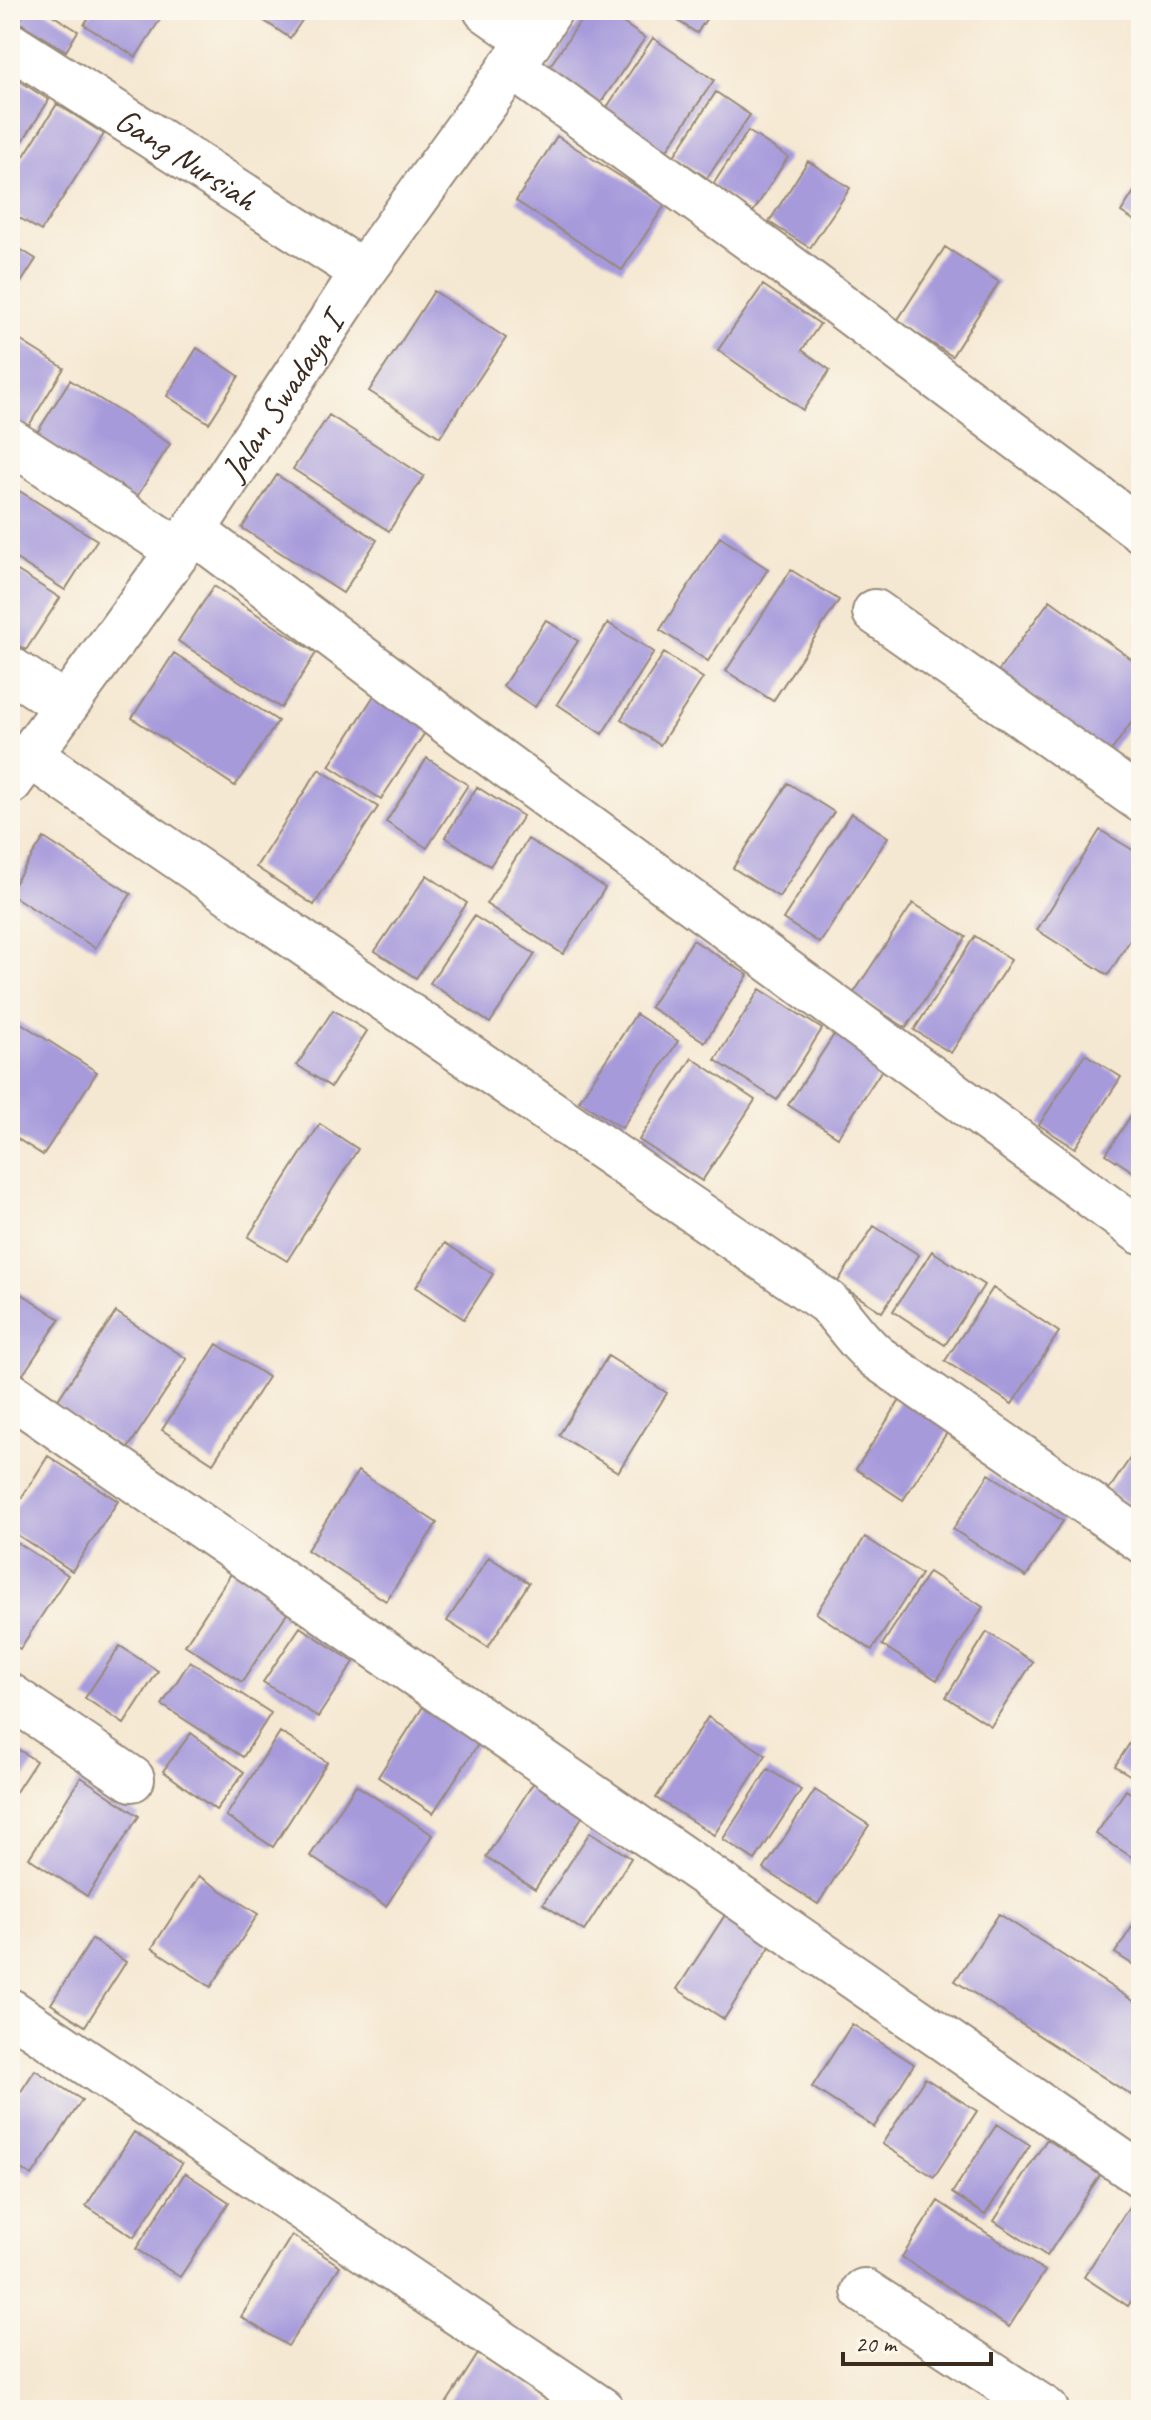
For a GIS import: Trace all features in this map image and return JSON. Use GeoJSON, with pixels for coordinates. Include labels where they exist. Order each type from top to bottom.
{"type":"FeatureCollection","features":[{"type":"Feature","properties":{"kind":"street"},"geometry":{"type":"LineString","coordinates":[[486,10],[531,39],[788,266],[1141,530]]}},
{"type":"Feature","properties":{"kind":"street","name":"Jalan Swadaya I"},"geometry":{"type":"LineString","coordinates":[[20,769],[186,541],[363,272],[531,39]]}},
{"type":"Feature","properties":{"kind":"street","name":"Gang Nursiah"},"geometry":{"type":"LineString","coordinates":[[10,45],[363,272]]}},
{"type":"Feature","properties":{"kind":"street"},"geometry":{"type":"LineString","coordinates":[[10,441],[186,541],[463,734],[1141,1232]]}},
{"type":"Feature","properties":{"kind":"street"},"geometry":{"type":"LineString","coordinates":[[875,612],[1141,800]]}},
{"type":"Feature","properties":{"kind":"street"},"geometry":{"type":"LineString","coordinates":[[10,669],[65,705]]}},
{"type":"Feature","properties":{"kind":"street"},"geometry":{"type":"LineString","coordinates":[[20,769],[827,1302],[878,1358],[1141,1540]]}},
{"type":"Feature","properties":{"kind":"street"},"geometry":{"type":"LineString","coordinates":[[10,1394],[1141,2175]]}},
{"type":"Feature","properties":{"kind":"street"},"geometry":{"type":"LineString","coordinates":[[10,1696],[132,1779]]}},
{"type":"Feature","properties":{"kind":"street"},"geometry":{"type":"LineString","coordinates":[[10,2011],[602,2410]]}},
{"type":"Feature","properties":{"kind":"street"},"geometry":{"type":"LineString","coordinates":[[864,2291],[1046,2410]]}},
{"type":"Feature","properties":{"kind":"building"},"geometry":{"type":"Polygon","coordinates":[[[26,10],[44,10],[78,31],[66,51],[19,22],[26,10]]]}},
{"type":"Feature","properties":{"kind":"building"},"geometry":{"type":"Polygon","coordinates":[[[93,10],[166,10],[136,57],[84,25],[93,10]]]}},
{"type":"Feature","properties":{"kind":"building"},"geometry":{"type":"Polygon","coordinates":[[[248,10],[309,10],[290,38],[248,10]]]}},
{"type":"Feature","properties":{"kind":"building"},"geometry":{"type":"Polygon","coordinates":[[[588,10],[604,10],[645,38],[593,114],[541,79],[588,10]]]}},
{"type":"Feature","properties":{"kind":"building"},"geometry":{"type":"Polygon","coordinates":[[[661,10],[712,10],[697,33],[661,10]]]}},
{"type":"Feature","properties":{"kind":"building"},"geometry":{"type":"Polygon","coordinates":[[[653,38],[714,80],[660,160],[599,119],[653,38]]]}},
{"type":"Feature","properties":{"kind":"building"},"geometry":{"type":"Polygon","coordinates":[[[10,75],[49,100],[10,161],[10,75]]]}},
{"type":"Feature","properties":{"kind":"building"},"geometry":{"type":"Polygon","coordinates":[[[716,92],[750,115],[707,178],[674,156],[716,92]]]}},
{"type":"Feature","properties":{"kind":"building"},"geometry":{"type":"Polygon","coordinates":[[[57,104],[104,134],[41,231],[10,212],[10,178],[57,104]]]}},
{"type":"Feature","properties":{"kind":"building"},"geometry":{"type":"Polygon","coordinates":[[[748,131],[788,157],[753,212],[712,186],[748,131]]]}},
{"type":"Feature","properties":{"kind":"building"},"geometry":{"type":"Polygon","coordinates":[[[557,136],[665,205],[622,270],[516,201],[557,136]]]}},
{"type":"Feature","properties":{"kind":"building"},"geometry":{"type":"Polygon","coordinates":[[[808,161],[850,188],[810,248],[769,222],[808,161]]]}},
{"type":"Feature","properties":{"kind":"building"},"geometry":{"type":"Polygon","coordinates":[[[1141,181],[1141,225],[1121,212],[1141,181]]]}},
{"type":"Feature","properties":{"kind":"building"},"geometry":{"type":"Polygon","coordinates":[[[10,243],[36,259],[10,300],[10,243]]]}},
{"type":"Feature","properties":{"kind":"building"},"geometry":{"type":"Polygon","coordinates":[[[945,247],[999,282],[952,356],[897,321],[945,247]]]}},
{"type":"Feature","properties":{"kind":"building"},"geometry":{"type":"Polygon","coordinates":[[[763,285],[820,324],[802,350],[830,370],[803,410],[718,350],[763,285]]]}},
{"type":"Feature","properties":{"kind":"building"},"geometry":{"type":"Polygon","coordinates":[[[434,291],[506,338],[440,437],[369,391],[434,291]]]}},
{"type":"Feature","properties":{"kind":"building"},"geometry":{"type":"Polygon","coordinates":[[[10,334],[64,368],[25,432],[10,423],[10,334]]]}},
{"type":"Feature","properties":{"kind":"building"},"geometry":{"type":"Polygon","coordinates":[[[197,348],[239,376],[209,423],[167,396],[197,348]]]}},
{"type":"Feature","properties":{"kind":"building"},"geometry":{"type":"Polygon","coordinates":[[[70,380],[170,444],[133,503],[33,439],[70,380]]]}},
{"type":"Feature","properties":{"kind":"building"},"geometry":{"type":"Polygon","coordinates":[[[329,415],[424,476],[389,531],[293,469],[329,415]]]}},
{"type":"Feature","properties":{"kind":"building"},"geometry":{"type":"Polygon","coordinates":[[[277,475],[377,540],[343,593],[242,528],[277,475]]]}},
{"type":"Feature","properties":{"kind":"building"},"geometry":{"type":"Polygon","coordinates":[[[10,485],[97,540],[65,590],[10,555],[10,485]]]}},
{"type":"Feature","properties":{"kind":"building"},"geometry":{"type":"Polygon","coordinates":[[[720,537],[768,569],[708,661],[660,630],[720,537]]]}},
{"type":"Feature","properties":{"kind":"building"},"geometry":{"type":"Polygon","coordinates":[[[10,566],[60,598],[26,650],[10,640],[10,566]]]}},
{"type":"Feature","properties":{"kind":"building"},"geometry":{"type":"Polygon","coordinates":[[[791,570],[839,600],[773,701],[726,671],[791,570]]]}},
{"type":"Feature","properties":{"kind":"building"},"geometry":{"type":"Polygon","coordinates":[[[214,586],[316,653],[281,708],[178,641],[214,586]]]}},
{"type":"Feature","properties":{"kind":"building"},"geometry":{"type":"Polygon","coordinates":[[[1050,600],[1141,666],[1141,709],[1109,754],[997,673],[1050,600]]]}},
{"type":"Feature","properties":{"kind":"building"},"geometry":{"type":"Polygon","coordinates":[[[546,620],[578,641],[535,707],[503,686],[546,620]]]}},
{"type":"Feature","properties":{"kind":"building"},"geometry":{"type":"Polygon","coordinates":[[[608,623],[654,652],[602,734],[557,704],[608,623]]]}},
{"type":"Feature","properties":{"kind":"building"},"geometry":{"type":"Polygon","coordinates":[[[174,653],[278,721],[235,786],[132,718],[174,653]]]}},
{"type":"Feature","properties":{"kind":"building"},"geometry":{"type":"Polygon","coordinates":[[[664,653],[703,678],[660,745],[621,719],[664,653]]]}},
{"type":"Feature","properties":{"kind":"building"},"geometry":{"type":"Polygon","coordinates":[[[377,691],[430,725],[381,799],[329,766],[377,691]]]}},
{"type":"Feature","properties":{"kind":"building"},"geometry":{"type":"Polygon","coordinates":[[[427,758],[468,785],[427,848],[386,822],[427,758]]]}},
{"type":"Feature","properties":{"kind":"building"},"geometry":{"type":"Polygon","coordinates":[[[319,769],[378,807],[314,905],[256,867],[319,769]]]}},
{"type":"Feature","properties":{"kind":"building"},"geometry":{"type":"Polygon","coordinates":[[[788,783],[834,812],[779,897],[733,868],[788,783]]]}},
{"type":"Feature","properties":{"kind":"building"},"geometry":{"type":"Polygon","coordinates":[[[477,787],[523,816],[490,866],[445,837],[477,787]]]}},
{"type":"Feature","properties":{"kind":"building"},"geometry":{"type":"Polygon","coordinates":[[[851,813],[888,837],[820,943],[783,919],[851,813]]]}},
{"type":"Feature","properties":{"kind":"building"},"geometry":{"type":"Polygon","coordinates":[[[1100,830],[1141,855],[1141,923],[1108,975],[1037,930],[1100,830]]]}},
{"type":"Feature","properties":{"kind":"building"},"geometry":{"type":"Polygon","coordinates":[[[44,838],[131,894],[95,948],[10,894],[44,838]]]}},
{"type":"Feature","properties":{"kind":"building"},"geometry":{"type":"Polygon","coordinates":[[[528,839],[605,888],[563,954],[486,904],[528,839]]]}},
{"type":"Feature","properties":{"kind":"building"},"geometry":{"type":"Polygon","coordinates":[[[427,875],[467,903],[416,978],[375,951],[427,875]]]}},
{"type":"Feature","properties":{"kind":"building"},"geometry":{"type":"Polygon","coordinates":[[[913,903],[966,937],[906,1028],[853,994],[913,903]]]}},
{"type":"Feature","properties":{"kind":"building"},"geometry":{"type":"Polygon","coordinates":[[[474,916],[535,954],[490,1023],[430,983],[474,916]]]}},
{"type":"Feature","properties":{"kind":"building"},"geometry":{"type":"Polygon","coordinates":[[[975,936],[1011,960],[951,1053],[914,1030],[975,936]]]}},
{"type":"Feature","properties":{"kind":"building"},"geometry":{"type":"Polygon","coordinates":[[[693,940],[748,975],[705,1042],[650,1007],[693,940]]]}},
{"type":"Feature","properties":{"kind":"building"},"geometry":{"type":"Polygon","coordinates":[[[760,989],[822,1029],[777,1100],[715,1060],[760,989]]]}},
{"type":"Feature","properties":{"kind":"building"},"geometry":{"type":"Polygon","coordinates":[[[333,1010],[367,1031],[331,1087],[297,1065],[333,1010]]]}},
{"type":"Feature","properties":{"kind":"building"},"geometry":{"type":"Polygon","coordinates":[[[636,1014],[678,1041],[622,1128],[579,1101],[636,1014]]]}},
{"type":"Feature","properties":{"kind":"building"},"geometry":{"type":"Polygon","coordinates":[[[10,1016],[97,1072],[43,1155],[10,1134],[10,1016]]]}},
{"type":"Feature","properties":{"kind":"building"},"geometry":{"type":"Polygon","coordinates":[[[837,1030],[887,1062],[838,1137],[788,1105],[837,1030]]]}},
{"type":"Feature","properties":{"kind":"building"},"geometry":{"type":"Polygon","coordinates":[[[1085,1054],[1121,1077],[1075,1148],[1039,1125],[1085,1054]]]}},
{"type":"Feature","properties":{"kind":"building"},"geometry":{"type":"Polygon","coordinates":[[[692,1058],[755,1100],[702,1181],[639,1140],[692,1058]]]}},
{"type":"Feature","properties":{"kind":"building"},"geometry":{"type":"Polygon","coordinates":[[[1141,1100],[1141,1177],[1106,1154],[1141,1100]]]}},
{"type":"Feature","properties":{"kind":"building"},"geometry":{"type":"Polygon","coordinates":[[[320,1124],[358,1149],[287,1261],[248,1237],[320,1124]]]}},
{"type":"Feature","properties":{"kind":"building"},"geometry":{"type":"Polygon","coordinates":[[[874,1226],[919,1255],[882,1312],[837,1283],[874,1226]]]}},
{"type":"Feature","properties":{"kind":"building"},"geometry":{"type":"Polygon","coordinates":[[[445,1243],[493,1274],[464,1319],[416,1287],[445,1243]]]}},
{"type":"Feature","properties":{"kind":"building"},"geometry":{"type":"Polygon","coordinates":[[[932,1251],[984,1285],[945,1345],[893,1311],[932,1251]]]}},
{"type":"Feature","properties":{"kind":"building"},"geometry":{"type":"Polygon","coordinates":[[[10,1286],[60,1319],[20,1379],[10,1373],[10,1286]]]}},
{"type":"Feature","properties":{"kind":"building"},"geometry":{"type":"Polygon","coordinates":[[[993,1288],[1059,1332],[1012,1404],[945,1361],[993,1288]]]}},
{"type":"Feature","properties":{"kind":"building"},"geometry":{"type":"Polygon","coordinates":[[[116,1312],[187,1359],[126,1451],[55,1404],[116,1312]]]}},
{"type":"Feature","properties":{"kind":"building"},"geometry":{"type":"Polygon","coordinates":[[[217,1344],[268,1377],[213,1463],[162,1430],[217,1344]]]}},
{"type":"Feature","properties":{"kind":"building"},"geometry":{"type":"Polygon","coordinates":[[[608,1356],[667,1393],[618,1472],[559,1435],[608,1356]]]}},
{"type":"Feature","properties":{"kind":"building"},"geometry":{"type":"Polygon","coordinates":[[[904,1394],[952,1425],[903,1500],[856,1469],[904,1394]]]}},
{"type":"Feature","properties":{"kind":"building"},"geometry":{"type":"Polygon","coordinates":[[[1141,1442],[1141,1512],[1108,1491],[1141,1442]]]}},
{"type":"Feature","properties":{"kind":"building"},"geometry":{"type":"Polygon","coordinates":[[[48,1456],[118,1501],[72,1571],[10,1530],[10,1516],[48,1456]]]}},
{"type":"Feature","properties":{"kind":"building"},"geometry":{"type":"Polygon","coordinates":[[[358,1471],[437,1523],[386,1601],[307,1550],[358,1471]]]}},
{"type":"Feature","properties":{"kind":"building"},"geometry":{"type":"Polygon","coordinates":[[[989,1474],[1063,1521],[1026,1577],[953,1529],[989,1474]]]}},
{"type":"Feature","properties":{"kind":"building"},"geometry":{"type":"Polygon","coordinates":[[[865,1537],[921,1574],[872,1650],[816,1613],[865,1537]]]}},
{"type":"Feature","properties":{"kind":"building"},"geometry":{"type":"Polygon","coordinates":[[[13,1540],[68,1575],[20,1649],[10,1643],[10,1545],[13,1540]]]}},
{"type":"Feature","properties":{"kind":"building"},"geometry":{"type":"Polygon","coordinates":[[[489,1557],[529,1583],[488,1647],[447,1621],[489,1557]]]}},
{"type":"Feature","properties":{"kind":"building"},"geometry":{"type":"Polygon","coordinates":[[[238,1563],[295,1601],[242,1682],[185,1645],[238,1563]]]}},
{"type":"Feature","properties":{"kind":"building"},"geometry":{"type":"Polygon","coordinates":[[[929,1572],[983,1607],[937,1680],[882,1645],[929,1572]]]}},
{"type":"Feature","properties":{"kind":"building"},"geometry":{"type":"Polygon","coordinates":[[[300,1627],[354,1662],[318,1717],[263,1682],[300,1627]]]}},
{"type":"Feature","properties":{"kind":"building"},"geometry":{"type":"Polygon","coordinates":[[[987,1632],[1033,1662],[991,1726],[946,1697],[987,1632]]]}},
{"type":"Feature","properties":{"kind":"building"},"geometry":{"type":"Polygon","coordinates":[[[120,1646],[158,1671],[124,1724],[85,1698],[120,1646]]]}},
{"type":"Feature","properties":{"kind":"building"},"geometry":{"type":"Polygon","coordinates":[[[190,1661],[271,1713],[243,1757],[162,1705],[190,1661]]]}},
{"type":"Feature","properties":{"kind":"building"},"geometry":{"type":"Polygon","coordinates":[[[428,1699],[484,1735],[433,1813],[378,1777],[428,1699]]]}},
{"type":"Feature","properties":{"kind":"building"},"geometry":{"type":"Polygon","coordinates":[[[708,1717],[766,1755],[714,1835],[656,1798],[708,1717]]]}},
{"type":"Feature","properties":{"kind":"building"},"geometry":{"type":"Polygon","coordinates":[[[1141,1726],[1141,1782],[1115,1766],[1141,1726]]]}},
{"type":"Feature","properties":{"kind":"building"},"geometry":{"type":"Polygon","coordinates":[[[280,1732],[327,1762],[273,1847],[226,1816],[280,1732]]]}},
{"type":"Feature","properties":{"kind":"building"},"geometry":{"type":"Polygon","coordinates":[[[191,1733],[244,1772],[216,1810],[163,1771],[191,1733]]]}},
{"type":"Feature","properties":{"kind":"building"},"geometry":{"type":"Polygon","coordinates":[[[10,1744],[36,1761],[10,1801],[10,1744]]]}},
{"type":"Feature","properties":{"kind":"building"},"geometry":{"type":"Polygon","coordinates":[[[768,1769],[801,1790],[755,1860],[723,1839],[768,1769]]]}},
{"type":"Feature","properties":{"kind":"building"},"geometry":{"type":"Polygon","coordinates":[[[81,1777],[139,1816],[87,1896],[29,1858],[81,1777]]]}},
{"type":"Feature","properties":{"kind":"building"},"geometry":{"type":"Polygon","coordinates":[[[534,1782],[584,1814],[535,1889],[486,1857],[534,1782]]]}},
{"type":"Feature","properties":{"kind":"building"},"geometry":{"type":"Polygon","coordinates":[[[356,1785],[433,1835],[386,1906],[310,1856],[356,1785]]]}},
{"type":"Feature","properties":{"kind":"building"},"geometry":{"type":"Polygon","coordinates":[[[815,1790],[869,1825],[818,1904],[764,1869],[815,1790]]]}},
{"type":"Feature","properties":{"kind":"building"},"geometry":{"type":"Polygon","coordinates":[[[1126,1790],[1141,1800],[1141,1863],[1096,1834],[1126,1790]]]}},
{"type":"Feature","properties":{"kind":"building"},"geometry":{"type":"Polygon","coordinates":[[[590,1832],[631,1858],[584,1931],[543,1904],[590,1832]]]}},
{"type":"Feature","properties":{"kind":"building"},"geometry":{"type":"Polygon","coordinates":[[[199,1876],[258,1914],[211,1987],[152,1948],[199,1876]]]}},
{"type":"Feature","properties":{"kind":"building"},"geometry":{"type":"Polygon","coordinates":[[[727,1912],[773,1942],[724,2019],[677,1989],[727,1912]]]}},
{"type":"Feature","properties":{"kind":"building"},"geometry":{"type":"Polygon","coordinates":[[[1141,1913],[1141,1970],[1115,1953],[1141,1913]]]}},
{"type":"Feature","properties":{"kind":"building"},"geometry":{"type":"Polygon","coordinates":[[[999,1914],[1141,2006],[1141,2079],[1131,2095],[955,1981],[999,1914]]]}},
{"type":"Feature","properties":{"kind":"building"},"geometry":{"type":"Polygon","coordinates":[[[92,1939],[126,1962],[85,2026],[51,2004],[92,1939]]]}},
{"type":"Feature","properties":{"kind":"building"},"geometry":{"type":"Polygon","coordinates":[[[852,2024],[914,2064],[874,2127],[812,2087],[852,2024]]]}},
{"type":"Feature","properties":{"kind":"building"},"geometry":{"type":"Polygon","coordinates":[[[35,2070],[82,2100],[32,2176],[10,2162],[10,2108],[35,2070]]]}},
{"type":"Feature","properties":{"kind":"building"},"geometry":{"type":"Polygon","coordinates":[[[925,2078],[977,2111],[934,2177],[882,2144],[925,2078]]]}},
{"type":"Feature","properties":{"kind":"building"},"geometry":{"type":"Polygon","coordinates":[[[997,2124],[1030,2145],[985,2215],[952,2193],[997,2124]]]}},
{"type":"Feature","properties":{"kind":"building"},"geometry":{"type":"Polygon","coordinates":[[[134,2132],[182,2164],[134,2237],[86,2206],[134,2132]]]}},
{"type":"Feature","properties":{"kind":"building"},"geometry":{"type":"Polygon","coordinates":[[[1047,2139],[1100,2175],[1047,2256],[994,2221],[1047,2139]]]}},
{"type":"Feature","properties":{"kind":"building"},"geometry":{"type":"Polygon","coordinates":[[[185,2173],[229,2202],[180,2277],[136,2249],[185,2173]]]}},
{"type":"Feature","properties":{"kind":"building"},"geometry":{"type":"Polygon","coordinates":[[[1141,2188],[1141,2286],[1128,2306],[1084,2277],[1141,2188]]]}},
{"type":"Feature","properties":{"kind":"building"},"geometry":{"type":"Polygon","coordinates":[[[938,2201],[1045,2271],[1009,2327],[902,2257],[938,2201]]]}},
{"type":"Feature","properties":{"kind":"building"},"geometry":{"type":"Polygon","coordinates":[[[292,2235],[340,2266],[288,2346],[241,2317],[292,2235]]]}},
{"type":"Feature","properties":{"kind":"building"},"geometry":{"type":"Polygon","coordinates":[[[478,2354],[550,2401],[544,2410],[442,2410],[478,2354]]]}}]}
